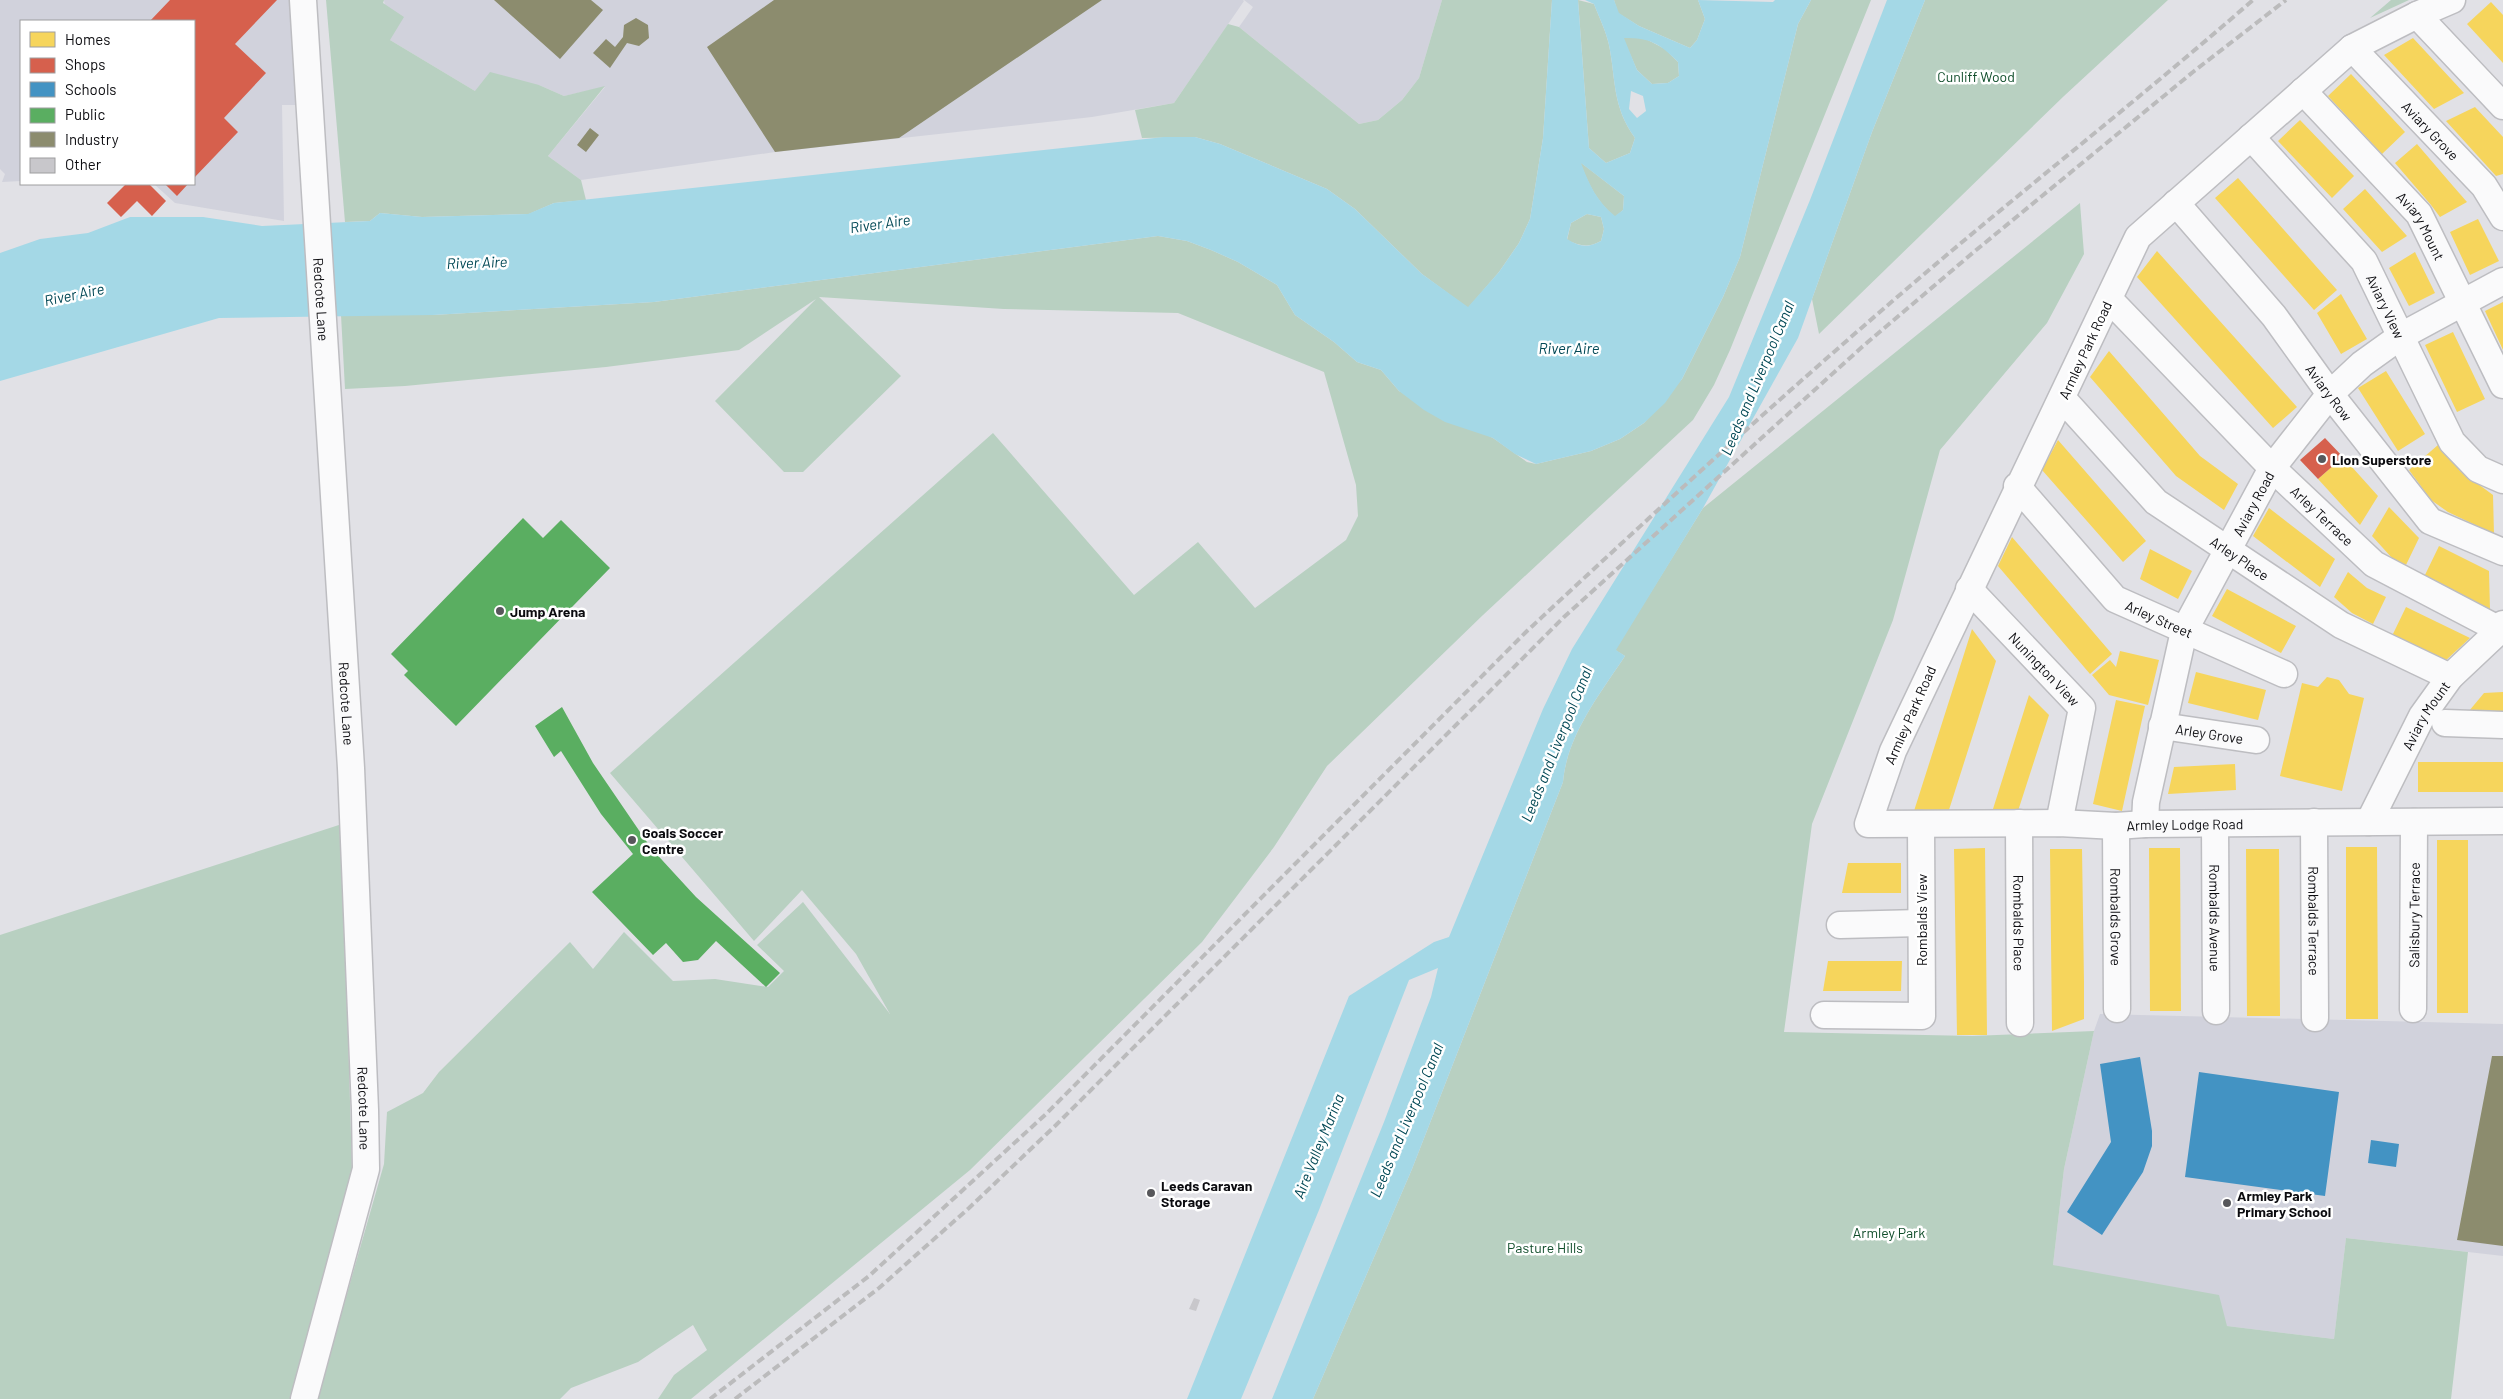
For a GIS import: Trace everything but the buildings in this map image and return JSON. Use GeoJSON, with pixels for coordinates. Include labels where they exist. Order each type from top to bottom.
{"type":"FeatureCollection","features":[{"type":"Feature","properties":{"kind":"street","name":"Redcote Lane"},"geometry":{"type":"LineString","coordinates":[[303,0],[317,198],[353,798],[366,1110],[366,1169],[304,1399]]}},
{"type":"Feature","properties":{"kind":"street","name":"Armley Park Road"},"geometry":{"type":"LineString","coordinates":[[1868,824],[1892,751],[2017,486],[2062,398],[2138,237],[2352,48],[2417,15],[2452,0]]}},
{"type":"Feature","properties":{"kind":"street"},"geometry":{"type":"LineString","coordinates":[[2417,15],[2503,106]]}},
{"type":"Feature","properties":{"kind":"street","name":"Aviary Grove"},"geometry":{"type":"LineString","coordinates":[[2352,48],[2484,186],[2503,217]]}},
{"type":"Feature","properties":{"kind":"street","name":"Aviary Mount"},"geometry":{"type":"LineString","coordinates":[[2303,91],[2419,214],[2464,302],[2503,385]]}},
{"type":"Feature","properties":{"kind":"street","name":"Aviary View"},"geometry":{"type":"LineString","coordinates":[[2250,138],[2364,261],[2452,442],[2478,469],[2503,480]]}},
{"type":"Feature","properties":{"kind":"street","name":"Aviary Row"},"geometry":{"type":"LineString","coordinates":[[2176,203],[2274,316],[2330,394],[2430,521],[2503,552]]}},
{"type":"Feature","properties":{"kind":"street","name":"Aviary Road"},"geometry":{"type":"LineString","coordinates":[[2145,824],[2146,802],[2184,631],[2272,468],[2330,394],[2362,364],[2401,336],[2503,281]]}},
{"type":"Feature","properties":{"kind":"street","name":"Arley Terrace"},"geometry":{"type":"LineString","coordinates":[[2109,299],[2272,468],[2374,564],[2502,627]]}},
{"type":"Feature","properties":{"kind":"street","name":"Arley Place"},"geometry":{"type":"LineString","coordinates":[[2062,398],[2156,502],[2341,625],[2450,677]]}},
{"type":"Feature","properties":{"kind":"street","name":"Arley Street"},"geometry":{"type":"LineString","coordinates":[[2017,486],[2115,599],[2284,674]]}},
{"type":"Feature","properties":{"kind":"street","name":"Nunington View"},"geometry":{"type":"LineString","coordinates":[[1969,589],[2082,708],[2059,823]]}},
{"type":"Feature","properties":{"kind":"street","name":"Aviary Mount"},"geometry":{"type":"LineString","coordinates":[[2369,822],[2422,716],[2450,677],[2502,627]]}},
{"type":"Feature","properties":{"kind":"street"},"geometry":{"type":"LineString","coordinates":[[2445,723],[2503,725]]}},
{"type":"Feature","properties":{"kind":"street","name":"Arley Grove"},"geometry":{"type":"LineString","coordinates":[[2162,726],[2256,740]]}},
{"type":"Feature","properties":{"kind":"street","name":"Armley Lodge Road"},"geometry":{"type":"LineString","coordinates":[[1868,824],[2059,823],[2116,826],[2145,824],[2503,821]]}},
{"type":"Feature","properties":{"kind":"street","name":"Rombalds Terrace"},"geometry":{"type":"LineString","coordinates":[[2314,822],[2315,1018]]}},
{"type":"Feature","properties":{"kind":"street","name":"Salisbury Terrace"},"geometry":{"type":"LineString","coordinates":[[2414,822],[2414,1009]]}},
{"type":"Feature","properties":{"kind":"street","name":"Rombalds Place"},"geometry":{"type":"LineString","coordinates":[[2019,823],[2020,1023]]}},
{"type":"Feature","properties":{"kind":"street","name":"Rombalds View"},"geometry":{"type":"LineString","coordinates":[[1824,1015],[1922,1016],[1921,824]]}},
{"type":"Feature","properties":{"kind":"street","name":"Rombalds Avenue"},"geometry":{"type":"LineString","coordinates":[[2216,824],[2216,1011]]}},
{"type":"Feature","properties":{"kind":"street","name":"Rombalds Grove"},"geometry":{"type":"LineString","coordinates":[[2116,826],[2118,1009]]}},
{"type":"Feature","properties":{"kind":"street"},"geometry":{"type":"LineString","coordinates":[[1840,925],[1921,923]]}},
{"type":"Feature","properties":{"kind":"shaded area"},"geometry":{"type":"Polygon","coordinates":[[[0,0],[291,0],[298,105],[282,105],[284,221],[175,203],[155,185],[195,185],[195,20],[20,20],[20,181],[2,182],[5,174],[0,169],[0,0]]]}},
{"type":"Feature","properties":{"kind":"shaded area"},"geometry":{"type":"Polygon","coordinates":[[[384,0],[1244,1],[1174,103],[1092,117],[775,152],[581,180],[548,156],[605,87],[564,96],[539,85],[475,91],[390,40],[384,0]]]}},
{"type":"Feature","properties":{"kind":"shaded area"},"geometry":{"type":"Polygon","coordinates":[[[1244,0],[1442,0],[1419,78],[1402,100],[1378,120],[1359,124],[1239,27],[1253,7],[1244,0]]]}},
{"type":"Feature","properties":{"kind":"shaded area","name":"Armley Park Primary School"},"geometry":{"type":"Polygon","coordinates":[[[2100,1014],[2503,1024],[2503,1256],[2346,1238],[2334,1339],[2227,1326],[2053,1265],[2064,1169],[2094,1031],[2100,1014]]]}},
{"type":"Feature","properties":{"kind":"green space"},"geometry":{"type":"Polygon","coordinates":[[[326,0],[384,0],[383,3],[404,17],[390,40],[475,91],[490,72],[539,85],[564,96],[605,86],[548,156],[581,180],[586,200],[554,203],[529,214],[422,217],[380,213],[370,221],[345,222],[326,0]]]}},
{"type":"Feature","properties":{"kind":"green space"},"geometry":{"type":"Polygon","coordinates":[[[1442,0],[1552,0],[1543,138],[1530,219],[1519,243],[1499,272],[1468,308],[1422,274],[1355,209],[1327,189],[1220,144],[1195,137],[1142,138],[1135,110],[1174,103],[1228,24],[1239,27],[1359,124],[1378,120],[1402,100],[1419,78],[1442,0]]]}},
{"type":"Feature","properties":{"kind":"green space"},"geometry":{"type":"Polygon","coordinates":[[[1578,0],[1594,4],[1609,45],[1616,93],[1622,115],[1635,138],[1630,153],[1606,163],[1589,148],[1578,0]]]}},
{"type":"Feature","properties":{"kind":"green space"},"geometry":{"type":"Polygon","coordinates":[[[1614,0],[1698,0],[1705,19],[1697,40],[1690,48],[1639,26],[1618,13],[1614,0]]]}},
{"type":"Feature","properties":{"kind":"green space"},"geometry":{"type":"Polygon","coordinates":[[[1811,0],[1871,0],[1730,350],[1714,385],[1693,420],[1483,615],[1327,766],[1274,847],[1202,942],[970,1170],[691,1399],[658,1399],[674,1375],[707,1350],[693,1325],[638,1362],[571,1388],[560,1399],[317,1399],[384,1164],[387,1112],[423,1093],[439,1072],[570,942],[593,969],[624,932],[673,981],[715,979],[768,987],[784,971],[757,945],[803,902],[890,1014],[856,954],[802,890],[754,941],[610,773],[993,433],[1134,595],[1198,542],[1255,608],[1346,540],[1358,516],[1356,485],[1324,372],[1178,313],[1004,309],[819,297],[901,376],[803,472],[784,472],[715,401],[816,299],[739,350],[606,367],[405,386],[345,389],[341,315],[433,315],[654,302],[1158,236],[1187,241],[1211,250],[1238,262],[1277,285],[1295,315],[1334,342],[1357,362],[1381,370],[1399,391],[1493,438],[1527,462],[1536,464],[1591,451],[1620,439],[1644,423],[1682,379],[1723,297],[1740,257],[1798,24],[1811,0]]]}},
{"type":"Feature","properties":{"kind":"green space","name":"Cunliff Wood"},"geometry":{"type":"Polygon","coordinates":[[[1925,0],[2168,0],[2064,96],[1819,334],[1812,299],[1872,132],[1925,0]]]}},
{"type":"Feature","properties":{"kind":"green space"},"geometry":{"type":"Polygon","coordinates":[[[2391,0],[2409,0],[2370,18],[2391,0]]]}},
{"type":"Feature","properties":{"kind":"green space"},"geometry":{"type":"Polygon","coordinates":[[[1623,38],[1644,38],[1665,49],[1678,62],[1679,76],[1668,83],[1652,84],[1637,70],[1623,38]]]}},
{"type":"Feature","properties":{"kind":"green space"},"geometry":{"type":"Polygon","coordinates":[[[1580,162],[1624,196],[1623,210],[1615,217],[1594,192],[1580,162]]]}},
{"type":"Feature","properties":{"kind":"green space","name":"Pasture Hills"},"geometry":{"type":"Polygon","coordinates":[[[2080,203],[2084,254],[2047,323],[1940,450],[1893,620],[1812,824],[1784,1032],[1972,1036],[2094,1031],[2064,1169],[2053,1265],[2219,1295],[2227,1326],[2334,1339],[2346,1238],[2468,1252],[2451,1399],[1313,1399],[1412,1169],[1563,782],[1571,748],[1578,731],[1595,700],[1625,656],[1615,650],[1703,508],[2080,203]]]}},
{"type":"Feature","properties":{"kind":"green space"},"geometry":{"type":"Polygon","coordinates":[[[1587,214],[1601,217],[1604,229],[1601,241],[1592,245],[1584,245],[1567,240],[1571,223],[1587,214]]]}},
{"type":"Feature","properties":{"kind":"green space"},"geometry":{"type":"Polygon","coordinates":[[[342,824],[352,1171],[292,1399],[0,1399],[0,935],[342,824]]]}},
{"type":"Feature","properties":{"kind":"water","name":"River Aire"},"geometry":{"type":"Polygon","coordinates":[[[1552,0],[1578,0],[1589,148],[1606,163],[1630,153],[1635,138],[1622,115],[1616,93],[1609,45],[1604,29],[1594,4],[1585,0],[1614,0],[1619,13],[1639,26],[1690,48],[1697,40],[1705,19],[1698,0],[1773,2],[1775,0],[1811,0],[1798,24],[1740,257],[1723,297],[1682,379],[1665,403],[1644,423],[1620,439],[1591,451],[1536,464],[1515,454],[1493,438],[1445,422],[1424,410],[1399,391],[1381,370],[1357,362],[1334,342],[1295,315],[1277,285],[1238,262],[1211,250],[1187,241],[1158,236],[654,302],[433,315],[219,318],[0,381],[0,253],[40,239],[88,233],[130,217],[203,217],[262,226],[370,221],[380,213],[422,217],[528,214],[554,203],[1164,137],[1195,137],[1220,144],[1327,189],[1355,209],[1422,274],[1468,307],[1499,272],[1519,243],[1530,219],[1543,138],[1552,0]],[[1624,38],[1637,70],[1652,84],[1668,83],[1679,76],[1678,62],[1665,50],[1648,41],[1624,38]],[[1631,91],[1629,109],[1637,118],[1646,111],[1643,96],[1631,91]],[[1581,163],[1603,205],[1615,216],[1623,210],[1624,196],[1581,163]],[[1587,214],[1571,223],[1567,239],[1584,246],[1601,241],[1604,229],[1601,217],[1587,214]]]}},
{"type":"Feature","properties":{"kind":"water"},"geometry":{"type":"Polygon","coordinates":[[[1887,0],[1925,0],[1872,132],[1798,338],[1703,508],[1616,650],[1625,656],[1595,700],[1578,731],[1566,765],[1563,782],[1412,1169],[1313,1399],[1272,1399],[1384,1122],[1431,997],[1438,968],[1409,980],[1319,1210],[1241,1399],[1187,1399],[1349,996],[1434,942],[1449,937],[1543,709],[1572,649],[1729,397],[1810,200],[1887,0]]]}},
{"type":"Feature","properties":{"kind":"railway"},"geometry":{"type":"LineString","coordinates":[[710,1399],[869,1276],[1046,1114],[1527,631],[1799,382],[1967,238],[2146,91],[2253,0]]}},
{"type":"Feature","properties":{"kind":"railway"},"geometry":{"type":"LineString","coordinates":[[735,1399],[879,1288],[969,1208],[1056,1125],[1564,617],[1862,347],[1975,251],[2193,72],[2286,0]]}},
{"type":"Feature","properties":{"kind":"place","name":"Lion Superstore"},"geometry":{"type":"Point","coordinates":[2322,459]}},
{"type":"Feature","properties":{"kind":"place","name":"Jump Arena"},"geometry":{"type":"Point","coordinates":[500,611]}},
{"type":"Feature","properties":{"kind":"place","name":"Goals Soccer Centre"},"geometry":{"type":"Point","coordinates":[632,840]}},
{"type":"Feature","properties":{"kind":"place","name":"Leeds Caravan Storage"},"geometry":{"type":"Point","coordinates":[1151,1193]}},
{"type":"Feature","properties":{"kind":"place","name":"Armley Park Primary School"},"geometry":{"type":"Point","coordinates":[2227,1203]}},
{"type":"Feature","properties":{"kind":"water label","name":"Leeds and Liverpool Canal"},"geometry":{"type":"Point","coordinates":[1757,378]}},
{"type":"Feature","properties":{"kind":"water label","name":"Leeds and Liverpool Canal"},"geometry":{"type":"Point","coordinates":[1556,744]}},
{"type":"Feature","properties":{"kind":"water label","name":"Leeds and Liverpool Canal"},"geometry":{"type":"Point","coordinates":[1406,1120]}},
{"type":"Feature","properties":{"kind":"water label","name":"Aire Valley Marina"},"geometry":{"type":"Point","coordinates":[1318,1146]}},
{"type":"Feature","properties":{"kind":"park label","name":"Armley Park"},"geometry":{"type":"Point","coordinates":[1889,1232]}}]}
